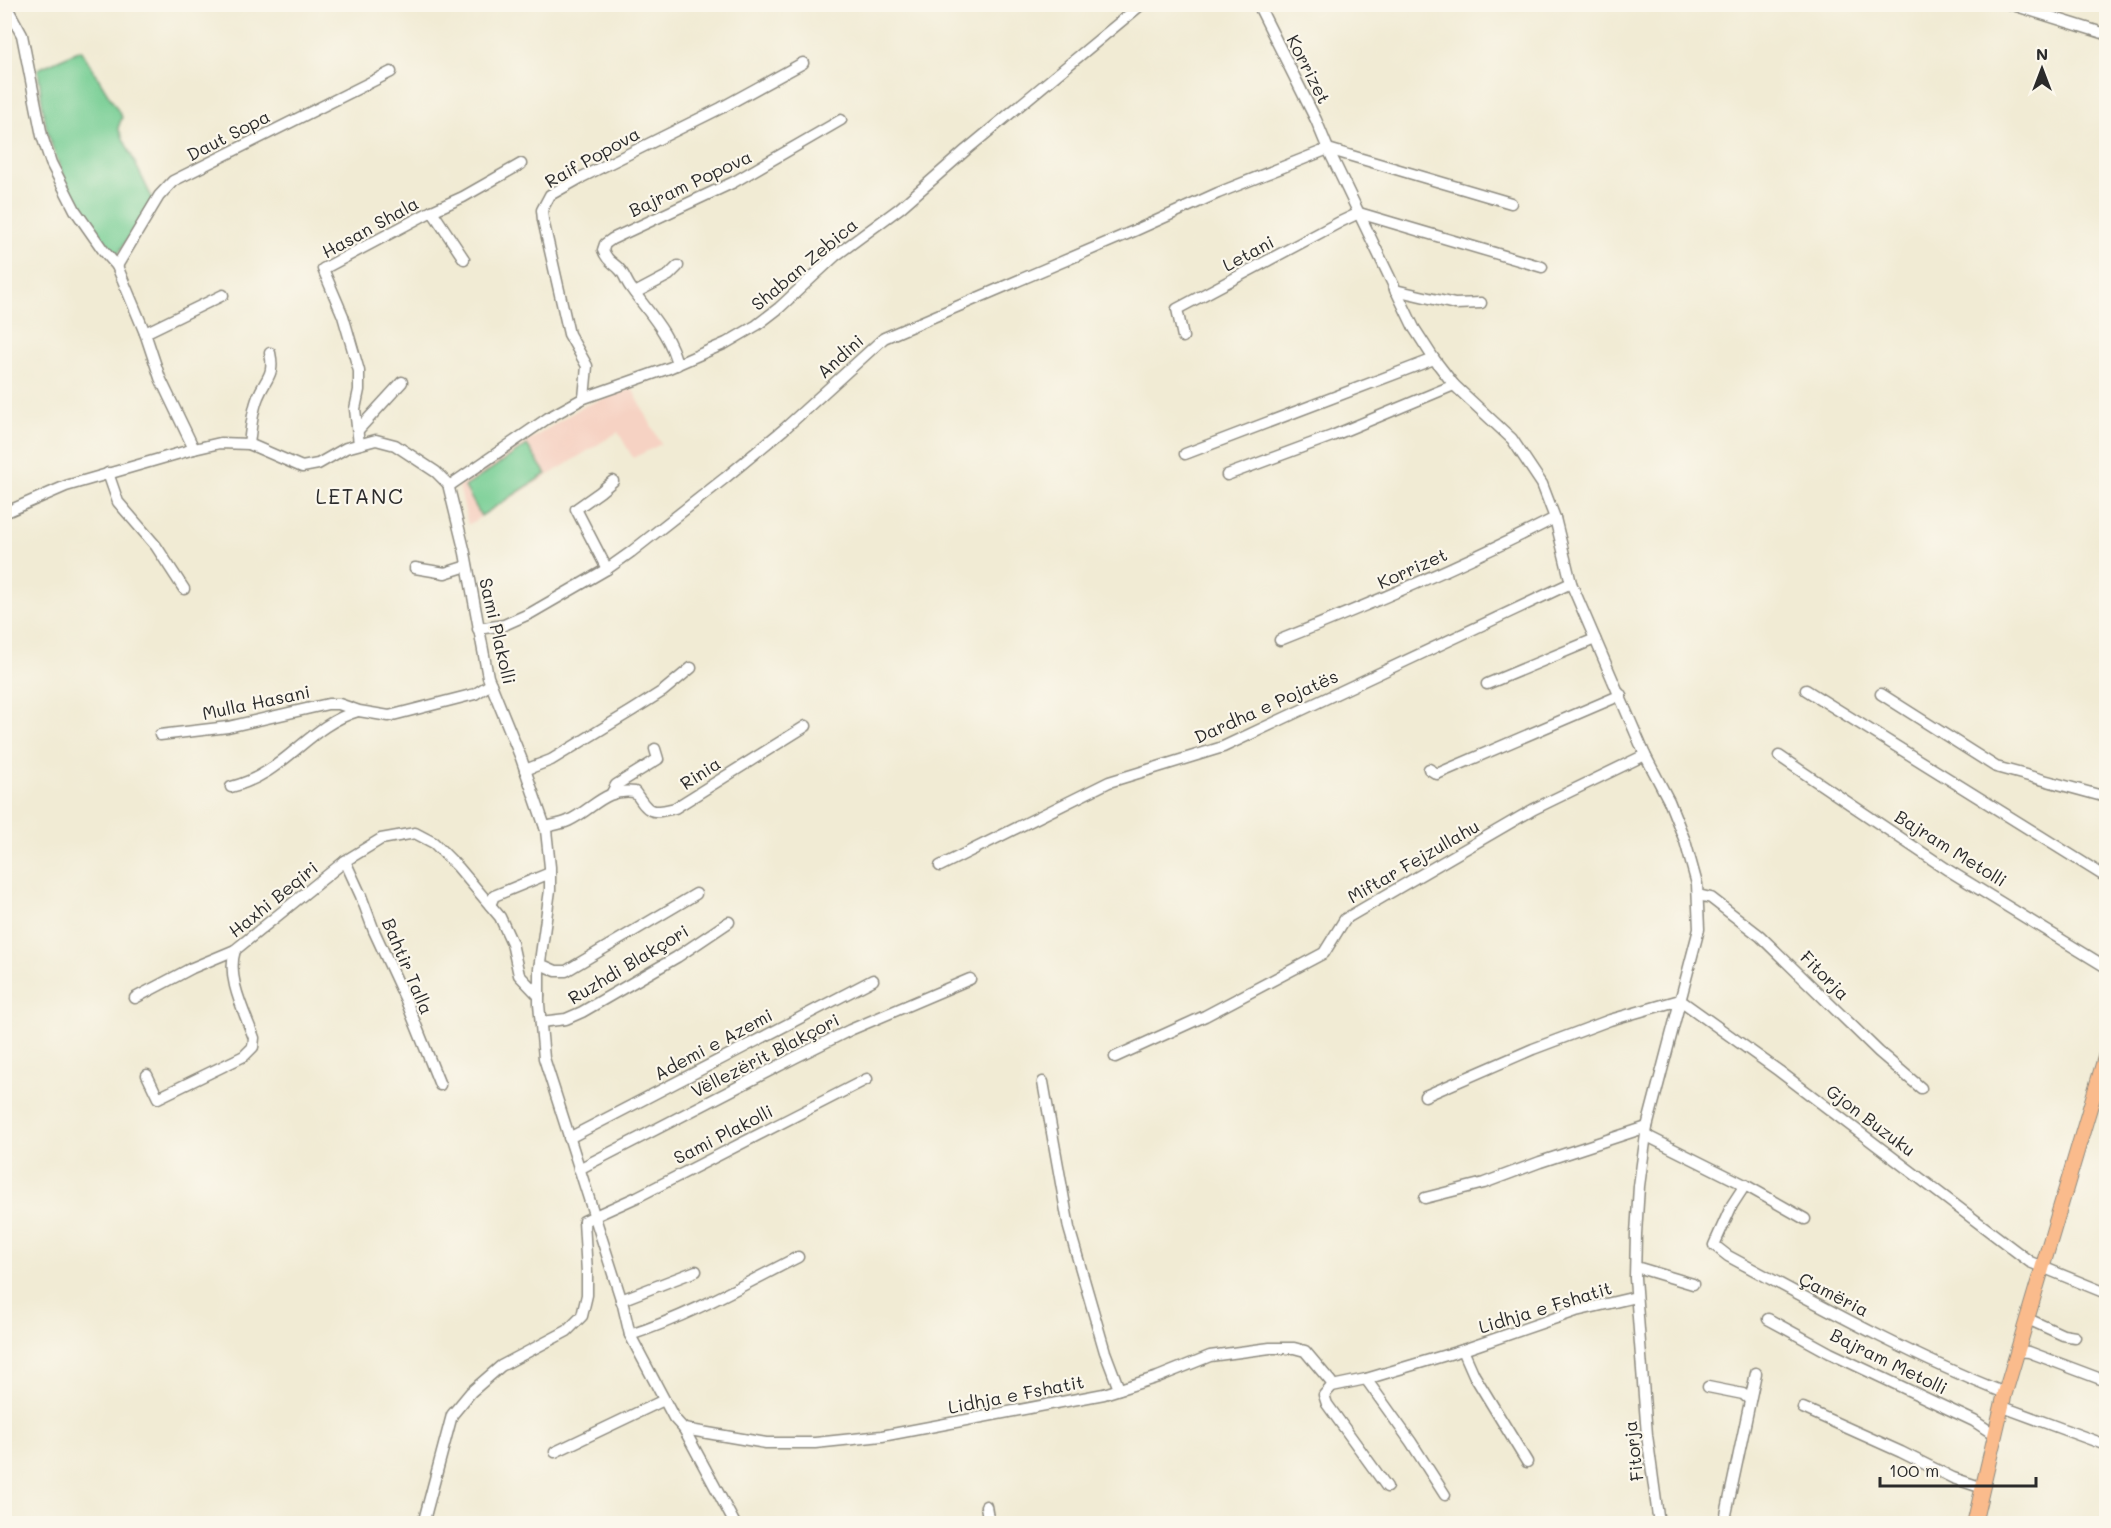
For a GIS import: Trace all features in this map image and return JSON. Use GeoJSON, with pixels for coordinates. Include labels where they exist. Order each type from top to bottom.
{"type":"FeatureCollection","features":[{"type":"Feature","properties":{"kind":"main road"},"geometry":{"type":"LineString","coordinates":[[1974,1524],[2017,1352],[2106,1054]]}},
{"type":"Feature","properties":{"kind":"street"},"geometry":{"type":"LineString","coordinates":[[5,4],[22,35],[42,136],[51,163],[75,210],[117,266],[145,333],[160,378],[194,449]]}},
{"type":"Feature","properties":{"kind":"street","name":"Shaban Zebica"},"geometry":{"type":"LineString","coordinates":[[449,486],[548,418],[584,398],[648,377],[726,343],[779,308],[835,256],[900,208],[966,150],[1142,4]]}},
{"type":"Feature","properties":{"kind":"street","name":"Korrizet"},"geometry":{"type":"LineString","coordinates":[[1258,4],[1414,328],[1454,385],[1512,439],[1542,484],[1554,518],[1571,583]]}},
{"type":"Feature","properties":{"kind":"street"},"geometry":{"type":"LineString","coordinates":[[2010,4],[2106,34]]}},
{"type":"Feature","properties":{"kind":"street","name":"Raif Popova"},"geometry":{"type":"LineString","coordinates":[[584,398],[586,366],[569,334],[543,220],[544,203],[550,195],[582,177],[713,112],[803,63]]}},
{"type":"Feature","properties":{"kind":"street","name":"Daut Sopa"},"geometry":{"type":"LineString","coordinates":[[117,266],[159,196],[173,181],[391,72]]}},
{"type":"Feature","properties":{"kind":"street","name":"Bajram Popova"},"geometry":{"type":"LineString","coordinates":[[677,365],[674,350],[665,335],[621,270],[606,257],[603,250],[605,244],[735,182],[841,120]]}},
{"type":"Feature","properties":{"kind":"street"},"geometry":{"type":"LineString","coordinates":[[1328,149],[1511,203]]}},
{"type":"Feature","properties":{"kind":"street","name":"Andini"},"geometry":{"type":"LineString","coordinates":[[478,629],[504,625],[531,613],[607,569],[783,430],[884,338],[1218,193],[1328,149]]}},
{"type":"Feature","properties":{"kind":"street","name":"Hasan Shala"},"geometry":{"type":"LineString","coordinates":[[359,444],[355,409],[359,371],[343,316],[323,269],[463,197],[521,164]]}},
{"type":"Feature","properties":{"kind":"street","name":"Hasan Shala"},"geometry":{"type":"LineString","coordinates":[[432,211],[464,259]]}},
{"type":"Feature","properties":{"kind":"street"},"geometry":{"type":"LineString","coordinates":[[1359,213],[1542,267]]}},
{"type":"Feature","properties":{"kind":"street","name":"Letani"},"geometry":{"type":"LineString","coordinates":[[1183,337],[1177,309],[1359,213]]}},
{"type":"Feature","properties":{"kind":"street"},"geometry":{"type":"LineString","coordinates":[[635,292],[669,274],[678,266]]}},
{"type":"Feature","properties":{"kind":"street"},"geometry":{"type":"LineString","coordinates":[[1395,290],[1455,304],[1481,303]]}},
{"type":"Feature","properties":{"kind":"street"},"geometry":{"type":"LineString","coordinates":[[145,333],[223,295]]}},
{"type":"Feature","properties":{"kind":"street"},"geometry":{"type":"LineString","coordinates":[[249,444],[258,398],[273,366],[270,352]]}},
{"type":"Feature","properties":{"kind":"street"},"geometry":{"type":"LineString","coordinates":[[1185,454],[1434,359]]}},
{"type":"Feature","properties":{"kind":"street"},"geometry":{"type":"LineString","coordinates":[[358,430],[402,382]]}},
{"type":"Feature","properties":{"kind":"street"},"geometry":{"type":"LineString","coordinates":[[1227,475],[1332,436],[1454,385]]}},
{"type":"Feature","properties":{"kind":"street"},"geometry":{"type":"LineString","coordinates":[[4,513],[66,486],[220,442],[249,444],[302,467],[318,464],[346,448],[376,440],[395,445],[436,472],[449,486]]}},
{"type":"Feature","properties":{"kind":"street"},"geometry":{"type":"LineString","coordinates":[[108,473],[118,502],[156,546],[184,590]]}},
{"type":"Feature","properties":{"kind":"street"},"geometry":{"type":"LineString","coordinates":[[607,569],[576,509],[613,481]]}},
{"type":"Feature","properties":{"kind":"street","name":"Sami Plakolli"},"geometry":{"type":"LineString","coordinates":[[449,486],[491,684],[545,827],[550,890],[540,964],[539,996],[544,1058],[630,1335],[664,1400],[674,1418],[684,1429],[735,1524]]}},
{"type":"Feature","properties":{"kind":"street","name":"Korrizet"},"geometry":{"type":"LineString","coordinates":[[1280,640],[1379,601],[1554,518]]}},
{"type":"Feature","properties":{"kind":"street","name":"Sami Plakolli"},"geometry":{"type":"LineString","coordinates":[[415,568],[445,573],[467,567]]}},
{"type":"Feature","properties":{"kind":"street","name":"Fitorja"},"geometry":{"type":"LineString","coordinates":[[1571,583],[1646,755],[1669,801],[1697,884],[1699,928],[1647,1132],[1639,1186],[1636,1297],[1647,1435],[1659,1524]]}},
{"type":"Feature","properties":{"kind":"street","name":"Dardha e Pojatës"},"geometry":{"type":"LineString","coordinates":[[940,866],[1109,782],[1222,747],[1571,583]]}},
{"type":"Feature","properties":{"kind":"street"},"geometry":{"type":"LineString","coordinates":[[1487,684],[1595,639]]}},
{"type":"Feature","properties":{"kind":"street"},"geometry":{"type":"LineString","coordinates":[[525,770],[551,760],[633,710],[663,691],[691,668]]}},
{"type":"Feature","properties":{"kind":"street","name":"Mulla Hasani"},"geometry":{"type":"LineString","coordinates":[[160,735],[228,726],[328,704],[339,704],[358,711],[389,717],[468,696],[491,684]]}},
{"type":"Feature","properties":{"kind":"street"},"geometry":{"type":"LineString","coordinates":[[1806,690],[2106,877]]}},
{"type":"Feature","properties":{"kind":"street"},"geometry":{"type":"LineString","coordinates":[[1881,694],[1996,768],[2106,796]]}},
{"type":"Feature","properties":{"kind":"street"},"geometry":{"type":"LineString","coordinates":[[1430,769],[1437,774],[1621,695]]}},
{"type":"Feature","properties":{"kind":"street"},"geometry":{"type":"LineString","coordinates":[[231,787],[258,778],[331,722],[358,711]]}},
{"type":"Feature","properties":{"kind":"street","name":"Rinia"},"geometry":{"type":"LineString","coordinates":[[545,827],[567,821],[612,793],[624,790],[635,792],[646,809],[656,812],[675,808],[806,726]]}},
{"type":"Feature","properties":{"kind":"street","name":"Rinia"},"geometry":{"type":"LineString","coordinates":[[612,793],[616,785],[658,759],[656,749]]}},
{"type":"Feature","properties":{"kind":"street","name":"Miftar Fejzullahu"},"geometry":{"type":"LineString","coordinates":[[1115,1058],[1204,1016],[1323,953],[1346,919],[1534,810],[1646,755]]}},
{"type":"Feature","properties":{"kind":"street","name":"Bajram Metolli"},"geometry":{"type":"LineString","coordinates":[[1779,756],[1948,870],[2106,967]]}},
{"type":"Feature","properties":{"kind":"street","name":"Haxhi Beqiri"},"geometry":{"type":"LineString","coordinates":[[147,1075],[158,1098],[244,1056],[253,1047],[254,1038],[232,977],[231,962],[235,950],[345,861],[381,839],[415,833],[434,843],[490,905],[508,931],[519,975],[539,996]]}},
{"type":"Feature","properties":{"kind":"street","name":"Bahtir Talla"},"geometry":{"type":"LineString","coordinates":[[345,861],[362,896],[374,931],[405,998],[440,1085]]}},
{"type":"Feature","properties":{"kind":"street"},"geometry":{"type":"LineString","coordinates":[[490,905],[494,896],[550,873]]}},
{"type":"Feature","properties":{"kind":"street"},"geometry":{"type":"LineString","coordinates":[[540,964],[556,971],[566,971],[696,894]]}},
{"type":"Feature","properties":{"kind":"street","name":"Fitorja"},"geometry":{"type":"LineString","coordinates":[[1698,895],[1711,898],[1760,936],[1879,1052],[1921,1088]]}},
{"type":"Feature","properties":{"kind":"street","name":"Ruzhdi Blakçori"},"geometry":{"type":"LineString","coordinates":[[541,1022],[566,1019],[582,1012],[677,957],[729,922]]}},
{"type":"Feature","properties":{"kind":"street"},"geometry":{"type":"LineString","coordinates":[[135,998],[192,968],[235,950]]}},
{"type":"Feature","properties":{"kind":"street","name":"Vëllezërit Blakçori"},"geometry":{"type":"LineString","coordinates":[[579,1169],[822,1044],[970,979]]}},
{"type":"Feature","properties":{"kind":"street","name":"Ademi e Azemi"},"geometry":{"type":"LineString","coordinates":[[569,1138],[873,980]]}},
{"type":"Feature","properties":{"kind":"street"},"geometry":{"type":"LineString","coordinates":[[1425,1096],[1542,1045],[1610,1020],[1680,1000]]}},
{"type":"Feature","properties":{"kind":"street","name":"Gjon Buzuku"},"geometry":{"type":"LineString","coordinates":[[1680,1000],[1779,1071],[2030,1262],[2106,1293]]}},
{"type":"Feature","properties":{"kind":"street","name":"Sami Plakolli"},"geometry":{"type":"LineString","coordinates":[[594,1216],[638,1197],[867,1079]]}},
{"type":"Feature","properties":{"kind":"street"},"geometry":{"type":"LineString","coordinates":[[1043,1082],[1069,1228],[1105,1352],[1119,1389]]}},
{"type":"Feature","properties":{"kind":"street"},"geometry":{"type":"LineString","coordinates":[[1425,1198],[1484,1184],[1540,1162],[1647,1132],[1805,1220]]}},
{"type":"Feature","properties":{"kind":"street","name":"Çamëria"},"geometry":{"type":"LineString","coordinates":[[1745,1185],[1732,1205],[1714,1245],[1717,1250],[2004,1400]]}},
{"type":"Feature","properties":{"kind":"street"},"geometry":{"type":"LineString","coordinates":[[423,1524],[452,1415],[471,1392],[501,1366],[567,1331],[582,1316],[587,1295],[584,1221],[594,1216]]}},
{"type":"Feature","properties":{"kind":"street"},"geometry":{"type":"LineString","coordinates":[[630,1335],[702,1306],[798,1257]]}},
{"type":"Feature","properties":{"kind":"street"},"geometry":{"type":"LineString","coordinates":[[1636,1267],[1693,1284]]}},
{"type":"Feature","properties":{"kind":"street"},"geometry":{"type":"LineString","coordinates":[[621,1300],[696,1271]]}},
{"type":"Feature","properties":{"kind":"street","name":"Lidhja e Fshatit"},"geometry":{"type":"LineString","coordinates":[[684,1429],[766,1443],[815,1443],[882,1436],[1104,1394],[1158,1377],[1210,1356],[1270,1348],[1294,1348],[1305,1351],[1332,1386],[1366,1379],[1463,1350],[1576,1311],[1636,1297]]}},
{"type":"Feature","properties":{"kind":"street"},"geometry":{"type":"LineString","coordinates":[[2028,1319],[2063,1335],[2075,1337]]}},
{"type":"Feature","properties":{"kind":"street","name":"Bajram Metolli"},"geometry":{"type":"LineString","coordinates":[[1768,1320],[1830,1353],[1974,1421],[1995,1435]]}},
{"type":"Feature","properties":{"kind":"street","name":"Lidhja e Fshatit"},"geometry":{"type":"LineString","coordinates":[[1463,1350],[1474,1375],[1527,1462]]}},
{"type":"Feature","properties":{"kind":"street"},"geometry":{"type":"LineString","coordinates":[[2017,1352],[2029,1352],[2106,1381]]}},
{"type":"Feature","properties":{"kind":"street"},"geometry":{"type":"LineString","coordinates":[[1724,1524],[1756,1373]]}},
{"type":"Feature","properties":{"kind":"street"},"geometry":{"type":"LineString","coordinates":[[1366,1379],[1445,1495]]}},
{"type":"Feature","properties":{"kind":"street"},"geometry":{"type":"LineString","coordinates":[[1332,1386],[1323,1395],[1327,1404],[1386,1488]]}},
{"type":"Feature","properties":{"kind":"street"},"geometry":{"type":"LineString","coordinates":[[1708,1387],[1743,1394],[1750,1400]]}},
{"type":"Feature","properties":{"kind":"street"},"geometry":{"type":"LineString","coordinates":[[555,1452],[664,1400]]}},
{"type":"Feature","properties":{"kind":"street"},"geometry":{"type":"LineString","coordinates":[[2004,1400],[2106,1445]]}},
{"type":"Feature","properties":{"kind":"street"},"geometry":{"type":"LineString","coordinates":[[1803,1408],[1953,1478],[1983,1488]]}},
{"type":"Feature","properties":{"kind":"street"},"geometry":{"type":"LineString","coordinates":[[986,1506],[989,1524]]}},
{"type":"Feature","properties":{"kind":"shaded area"},"geometry":{"type":"Polygon","coordinates":[[[632,388],[661,444],[633,458],[618,432],[468,525],[459,485],[582,407],[632,388]]]}},
{"type":"Feature","properties":{"kind":"green space"},"geometry":{"type":"Polygon","coordinates":[[[81,50],[122,117],[118,128],[153,200],[118,254],[107,247],[85,219],[66,181],[52,146],[44,117],[38,69],[81,50]]]}},
{"type":"Feature","properties":{"kind":"green space"},"geometry":{"type":"Polygon","coordinates":[[[527,445],[546,474],[481,516],[465,487],[527,445]]]}},
{"type":"Feature","properties":{"kind":"district","name":"LETANC"},"geometry":{"type":"Point","coordinates":[360,495]}}]}
